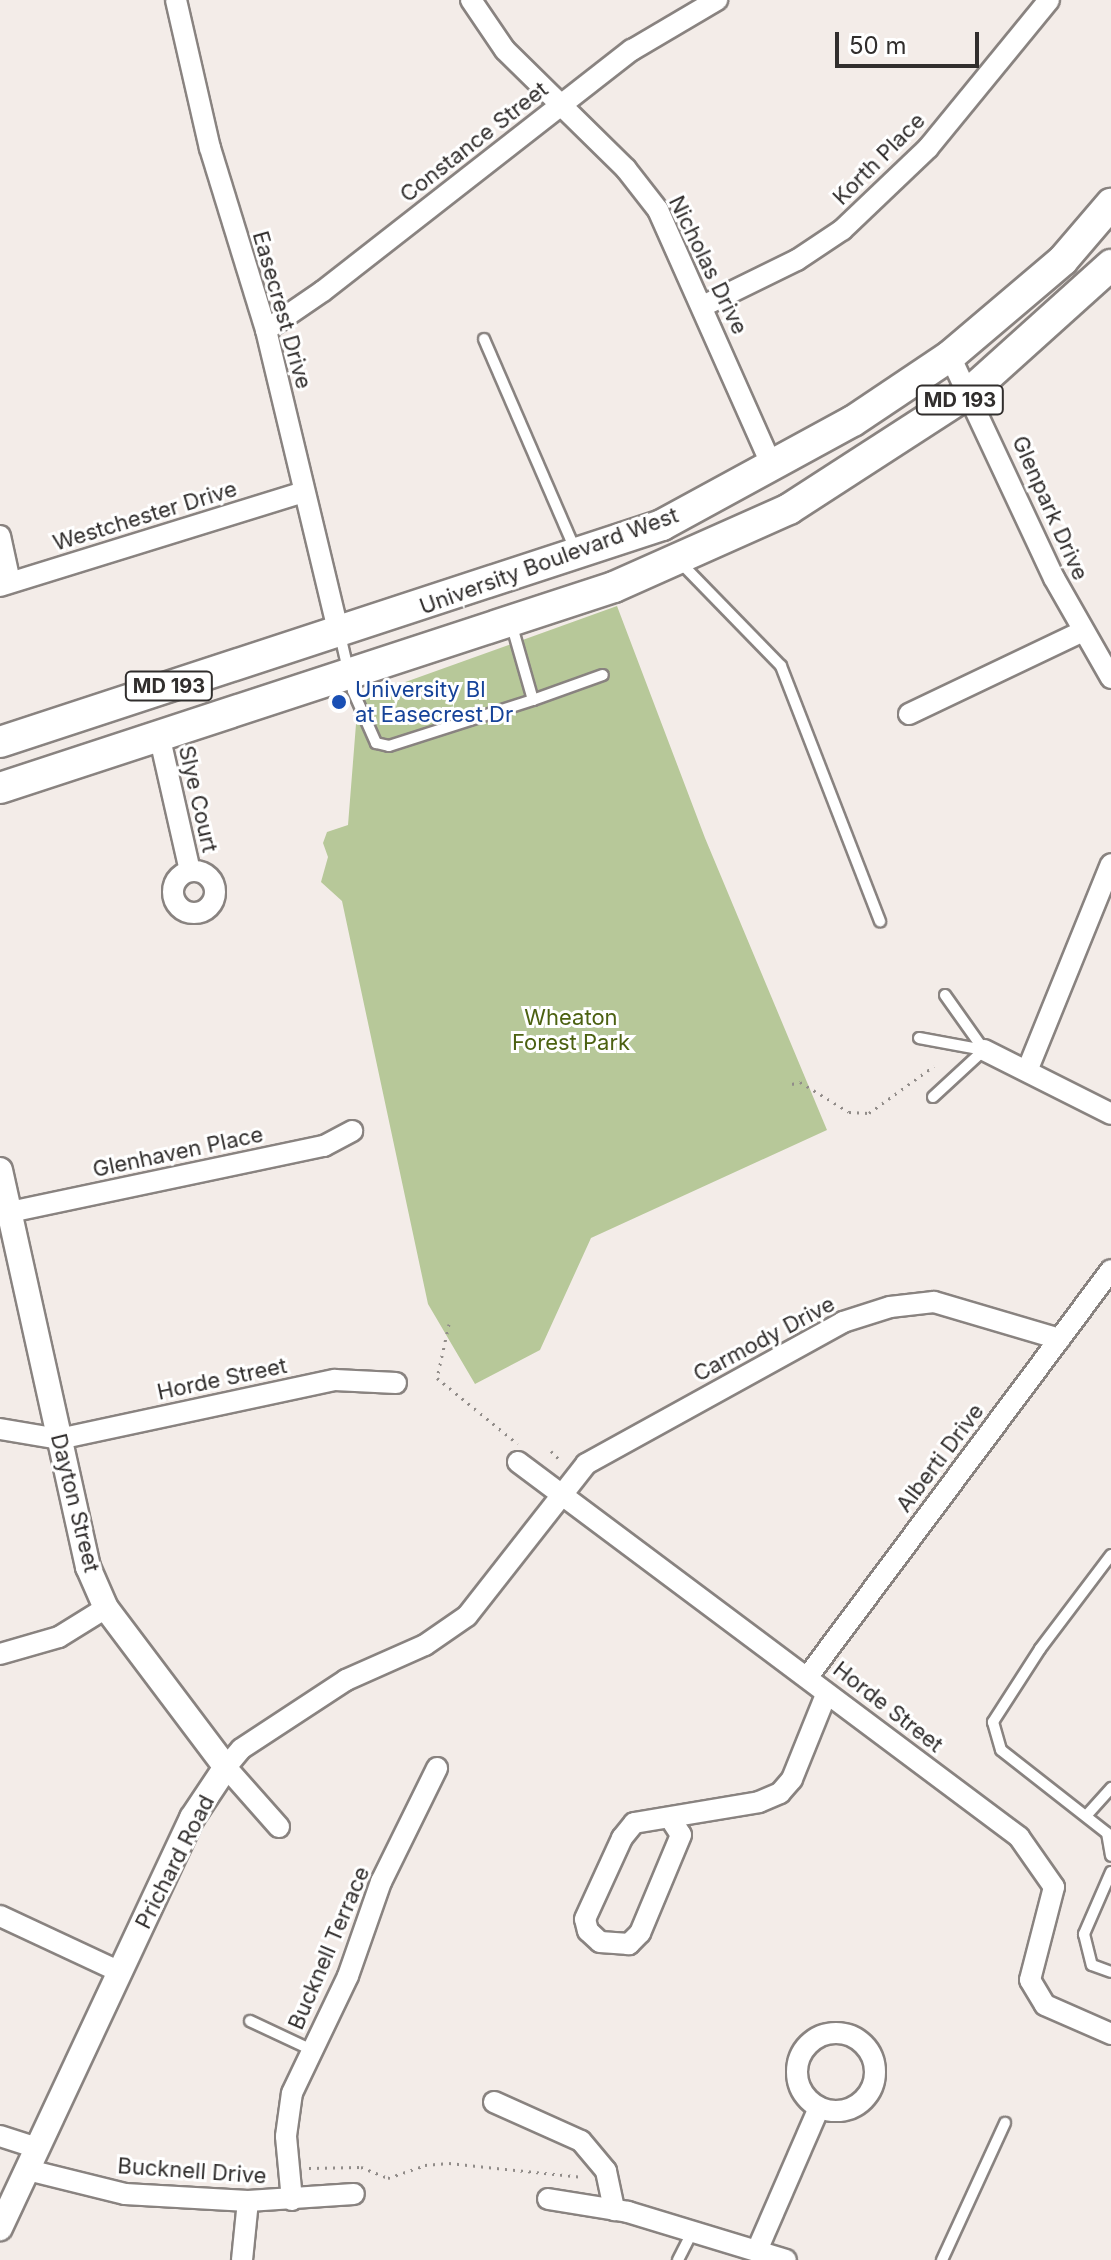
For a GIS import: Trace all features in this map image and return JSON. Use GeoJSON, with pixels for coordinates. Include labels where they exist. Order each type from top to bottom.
{"type":"FeatureCollection","features":[{"type":"Feature","properties":{"kind":"main road","name":"University Boulevard West"},"geometry":{"type":"LineString","coordinates":[[0,742],[339,634],[662,525],[772,466],[950,356],[1063,260],[1111,204]]}},
{"type":"Feature","properties":{"kind":"main road","name":"University Boulevard West"},"geometry":{"type":"LineString","coordinates":[[0,788],[160,739],[511,621],[677,560],[812,497],[970,392],[1111,265]]}},
{"type":"Feature","properties":{"kind":"street","name":"Easecrest Drive"},"geometry":{"type":"LineString","coordinates":[[176,0],[210,148],[266,330],[339,634]]}},
{"type":"Feature","properties":{"kind":"street","name":"Nicholas Drive"},"geometry":{"type":"LineString","coordinates":[[471,0],[505,50],[626,169],[658,210],[772,466]]}},
{"type":"Feature","properties":{"kind":"street","name":"Constance Street"},"geometry":{"type":"LineString","coordinates":[[266,330],[323,291],[632,50],[717,0]]}},
{"type":"Feature","properties":{"kind":"street","name":"Korth Place"},"geometry":{"type":"LineString","coordinates":[[703,306],[797,260],[842,230],[928,148],[1049,0]]}},
{"type":"Feature","properties":{"kind":"street","name":"Glenpark Drive"},"geometry":{"type":"LineString","coordinates":[[950,356],[1083,631],[1111,678]]}},
{"type":"Feature","properties":{"kind":"street","name":"Westchester Drive"},"geometry":{"type":"LineString","coordinates":[[5,584],[304,492]]}},
{"type":"Feature","properties":{"kind":"street"},"geometry":{"type":"LineString","coordinates":[[0,536],[5,584]]}},
{"type":"Feature","properties":{"kind":"street"},"geometry":{"type":"LineString","coordinates":[[909,714],[1083,631]]}},
{"type":"Feature","properties":{"kind":"street","name":"Slye Court"},"geometry":{"type":"LineString","coordinates":[[160,739],[190,871]]}},
{"type":"Feature","properties":{"kind":"street"},"geometry":{"type":"LineString","coordinates":[[1027,1071],[1111,864]]}},
{"type":"Feature","properties":{"kind":"street"},"geometry":{"type":"LineString","coordinates":[[984,1050],[1111,1114]]}},
{"type":"Feature","properties":{"kind":"street","name":"Glenhaven Place"},"geometry":{"type":"LineString","coordinates":[[10,1212],[324,1146],[352,1131]]}},
{"type":"Feature","properties":{"kind":"street","name":"Dayton Street"},"geometry":{"type":"LineString","coordinates":[[0,1170],[88,1567],[106,1608],[226,1767],[279,1827]]}},
{"type":"Feature","properties":{"kind":"street","name":"Alberti Drive"},"geometry":{"type":"LineString","coordinates":[[809,1675],[1111,1270]]}},
{"type":"Feature","properties":{"kind":"street","name":"Carmody Drive"},"geometry":{"type":"LineString","coordinates":[[562,1493],[586,1464],[843,1322],[890,1307],[934,1302],[988,1314],[1060,1339]]}},
{"type":"Feature","properties":{"kind":"street","name":"Horde Street"},"geometry":{"type":"LineString","coordinates":[[59,1439],[335,1380],[396,1383]]}},
{"type":"Feature","properties":{"kind":"street"},"geometry":{"type":"LineString","coordinates":[[0,1429],[59,1439]]}},
{"type":"Feature","properties":{"kind":"street","name":"Horde Street"},"geometry":{"type":"LineString","coordinates":[[521,1456],[562,1493],[809,1675],[826,1695],[1019,1837],[1036,1857],[1054,1887],[1030,1980],[1052,2010],[1111,2034]]}},
{"type":"Feature","properties":{"kind":"street","name":"Prichard Road"},"geometry":{"type":"LineString","coordinates":[[0,2228],[8,2192],[33,2159],[192,1818],[226,1767],[241,1749],[280,1721],[346,1680],[425,1645],[467,1616],[562,1493]]}},
{"type":"Feature","properties":{"kind":"street"},"geometry":{"type":"LineString","coordinates":[[0,1654],[59,1637],[106,1608]]}},
{"type":"Feature","properties":{"kind":"street"},"geometry":{"type":"LineString","coordinates":[[670,1818],[681,1835],[640,1933],[629,1944],[600,1942],[588,1931],[585,1919],[622,1838],[634,1823],[759,1802],[780,1793],[792,1779],[826,1695]]}},
{"type":"Feature","properties":{"kind":"street","name":"Bucknell Terrace"},"geometry":{"type":"LineString","coordinates":[[292,2200],[286,2136],[292,2093],[348,1976],[381,1882],[437,1768]]}},
{"type":"Feature","properties":{"kind":"street"},"geometry":{"type":"LineString","coordinates":[[0,1916],[120,1972]]}},
{"type":"Feature","properties":{"kind":"street"},"geometry":{"type":"LineString","coordinates":[[494,2102],[581,2141],[608,2180],[614,2210]]}},
{"type":"Feature","properties":{"kind":"street"},"geometry":{"type":"LineString","coordinates":[[758,2248],[819,2108]]}},
{"type":"Feature","properties":{"kind":"street","name":"Bucknell Drive"},"geometry":{"type":"LineString","coordinates":[[0,2136],[33,2159],[125,2194],[248,2201],[354,2194]]}},
{"type":"Feature","properties":{"kind":"street"},"geometry":{"type":"LineString","coordinates":[[548,2199],[614,2210],[693,2230],[758,2248],[786,2260]]}},
{"type":"Feature","properties":{"kind":"street"},"geometry":{"type":"LineString","coordinates":[[242,2260],[248,2201]]}},
{"type":"Feature","properties":{"kind":"lane"},"geometry":{"type":"LineString","coordinates":[[484,339],[578,554]]}},
{"type":"Feature","properties":{"kind":"lane"},"geometry":{"type":"LineString","coordinates":[[677,560],[711,600],[781,666],[880,921]]}},
{"type":"Feature","properties":{"kind":"lane"},"geometry":{"type":"LineString","coordinates":[[511,621],[533,700]]}},
{"type":"Feature","properties":{"kind":"lane"},"geometry":{"type":"LineString","coordinates":[[339,634],[349,674],[376,743],[389,746],[603,675]]}},
{"type":"Feature","properties":{"kind":"lane"},"geometry":{"type":"LineString","coordinates":[[945,995],[984,1050]]}},
{"type":"Feature","properties":{"kind":"lane"},"geometry":{"type":"LineString","coordinates":[[919,1038],[984,1050]]}},
{"type":"Feature","properties":{"kind":"lane"},"geometry":{"type":"LineString","coordinates":[[933,1097],[984,1050]]}},
{"type":"Feature","properties":{"kind":"lane"},"geometry":{"type":"LineString","coordinates":[[1111,1555],[1040,1649],[993,1722],[1001,1750],[1107,1833],[1111,1856]]}},
{"type":"Feature","properties":{"kind":"lane"},"geometry":{"type":"LineString","coordinates":[[1086,1816],[1111,1788]]}},
{"type":"Feature","properties":{"kind":"lane"},"geometry":{"type":"LineString","coordinates":[[1111,1872],[1084,1934],[1092,1965],[1111,1972]]}},
{"type":"Feature","properties":{"kind":"lane"},"geometry":{"type":"LineString","coordinates":[[250,2021],[312,2050]]}},
{"type":"Feature","properties":{"kind":"lane"},"geometry":{"type":"LineString","coordinates":[[942,2260],[1005,2123]]}},
{"type":"Feature","properties":{"kind":"lane"},"geometry":{"type":"LineString","coordinates":[[678,2260],[693,2230]]}},
{"type":"Feature","properties":{"kind":"path"},"geometry":{"type":"LineString","coordinates":[[792,1084],[800,1082],[849,1112],[869,1113],[934,1066]]}},
{"type":"Feature","properties":{"kind":"path"},"geometry":{"type":"LineString","coordinates":[[449,1324],[437,1378],[521,1456]]}},
{"type":"Feature","properties":{"kind":"path"},"geometry":{"type":"LineString","coordinates":[[551,1451],[560,1460]]}},
{"type":"Feature","properties":{"kind":"path"},"geometry":{"type":"LineString","coordinates":[[289,2172],[361,2167],[388,2178],[425,2165],[449,2163],[608,2180]]}},
{"type":"Feature","properties":{"kind":"green space","name":"Wheaton Forest Park"},"geometry":{"type":"Polygon","coordinates":[[[617,606],[705,838],[827,1130],[591,1238],[540,1350],[475,1384],[428,1304],[342,901],[321,882],[328,857],[323,843],[327,832],[348,825],[358,699],[617,606]]]}},
{"type":"Feature","properties":{"kind":"place","name":"University Bl at Easecrest Dr"},"geometry":{"type":"Point","coordinates":[339,702]}}]}
